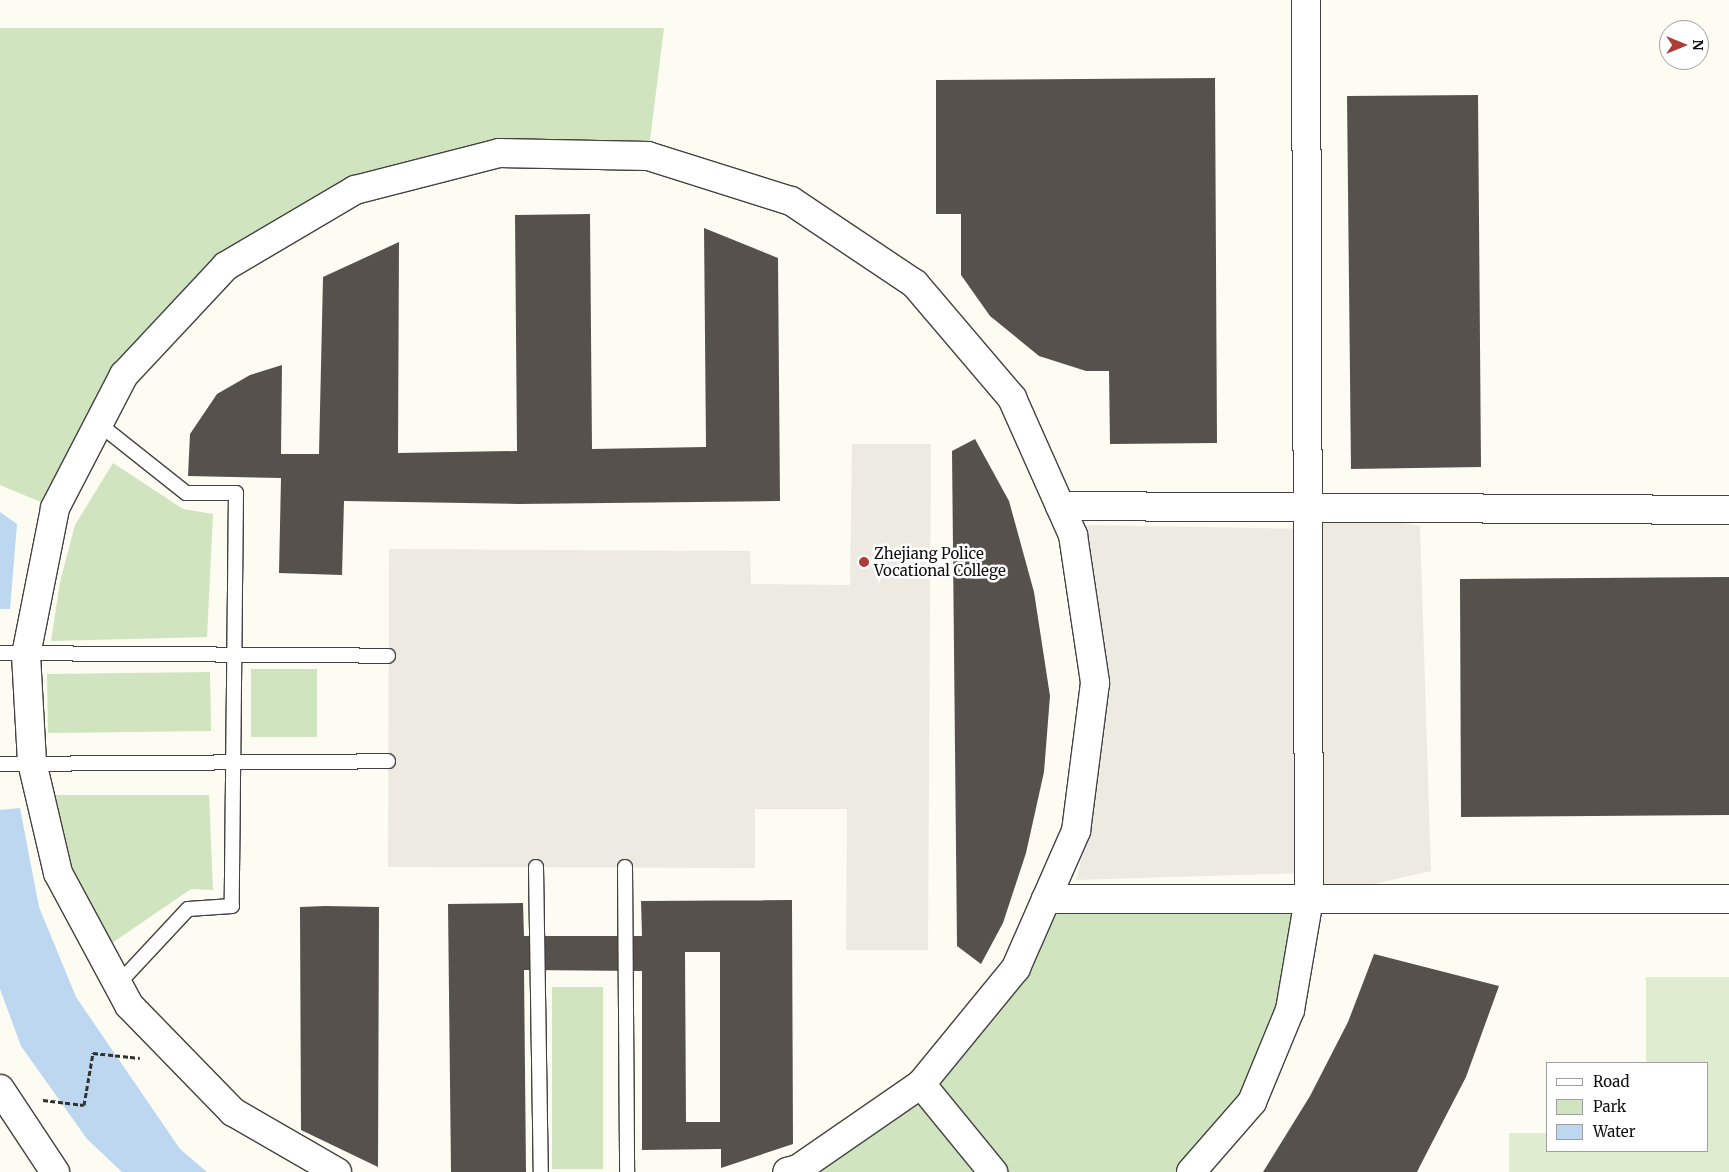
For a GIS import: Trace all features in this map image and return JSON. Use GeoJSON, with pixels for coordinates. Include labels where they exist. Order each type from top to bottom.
{"type":"FeatureCollection","features":[{"type":"Feature","properties":{"kind":"street"},"geometry":{"type":"LineString","coordinates":[[1191,1172],[1252,1102],[1290,1010],[1309,899],[1306,0]]}},
{"type":"Feature","properties":{"kind":"street"},"geometry":{"type":"LineString","coordinates":[[337,1172],[233,1112],[128,1005],[58,873],[32,762],[13,654],[55,508],[124,375],[226,266],[355,190],[500,153],[648,156],[791,201],[915,284],[1012,398],[1073,535],[1095,683],[1076,831],[1016,968],[920,1084],[798,1168],[787,1172]]}},
{"type":"Feature","properties":{"kind":"street"},"geometry":{"type":"LineString","coordinates":[[1060,506],[1729,510]]}},
{"type":"Feature","properties":{"kind":"street"},"geometry":{"type":"LineString","coordinates":[[1046,899],[1729,899]]}},
{"type":"Feature","properties":{"kind":"street"},"geometry":{"type":"LineString","coordinates":[[920,1084],[993,1172]]}},
{"type":"Feature","properties":{"kind":"street"},"geometry":{"type":"LineString","coordinates":[[2,1092],[55,1172]]}},
{"type":"Feature","properties":{"kind":"lane"},"geometry":{"type":"LineString","coordinates":[[99,424],[186,493],[236,493],[232,906],[188,909],[118,984]]}},
{"type":"Feature","properties":{"kind":"lane"},"geometry":{"type":"LineString","coordinates":[[13,654],[388,656]]}},
{"type":"Feature","properties":{"kind":"lane"},"geometry":{"type":"LineString","coordinates":[[0,764],[32,762],[388,761]]}},
{"type":"Feature","properties":{"kind":"lane"},"geometry":{"type":"LineString","coordinates":[[536,867],[541,1172]]}},
{"type":"Feature","properties":{"kind":"lane"},"geometry":{"type":"LineString","coordinates":[[625,867],[627,1172]]}},
{"type":"Feature","properties":{"kind":"path"},"geometry":{"type":"LineString","coordinates":[[2,1092],[84,1105],[93,1053],[185,1063]]}},
{"type":"Feature","properties":{"kind":"green space"},"geometry":{"type":"Polygon","coordinates":[[[0,28],[664,28],[648,156],[499,153],[355,190],[226,266],[124,375],[55,508],[0,485],[0,28]]]}},
{"type":"Feature","properties":{"kind":"green space"},"geometry":{"type":"Polygon","coordinates":[[[113,463],[183,509],[213,514],[207,637],[51,641],[60,582],[75,525],[113,463]]]}},
{"type":"Feature","properties":{"kind":"green space"},"geometry":{"type":"Polygon","coordinates":[[[251,669],[317,669],[317,737],[251,737],[251,669]]]}},
{"type":"Feature","properties":{"kind":"green space"},"geometry":{"type":"Polygon","coordinates":[[[210,672],[211,731],[48,733],[47,674],[210,672]]]}},
{"type":"Feature","properties":{"kind":"green space"},"geometry":{"type":"Polygon","coordinates":[[[54,795],[209,795],[213,890],[191,889],[109,945],[91,914],[66,852],[54,795]]]}},
{"type":"Feature","properties":{"kind":"green space"},"geometry":{"type":"Polygon","coordinates":[[[1046,899],[1309,899],[1252,1102],[1191,1172],[787,1172],[921,1084],[1046,899]]]}},
{"type":"Feature","properties":{"kind":"green space"},"geometry":{"type":"Polygon","coordinates":[[[1646,977],[1729,977],[1729,1172],[1509,1172],[1509,1133],[1546,1133],[1546,1152],[1709,1152],[1709,1062],[1646,1062],[1646,977]]]}},
{"type":"Feature","properties":{"kind":"green space"},"geometry":{"type":"Polygon","coordinates":[[[552,987],[603,987],[603,1169],[552,1169],[552,987]]]}},
{"type":"Feature","properties":{"kind":"shaded area"},"geometry":{"type":"Polygon","coordinates":[[[852,444],[931,444],[928,950],[846,950],[847,809],[755,809],[755,868],[388,867],[389,549],[750,551],[751,584],[850,585],[852,444]]]}},
{"type":"Feature","properties":{"kind":"shaded area"},"geometry":{"type":"Polygon","coordinates":[[[1309,506],[1420,526],[1431,871],[1309,899],[1309,873],[1076,880],[1090,827],[1107,702],[1100,613],[1087,525],[1309,529],[1309,506]]]}},
{"type":"Feature","properties":{"kind":"water"},"geometry":{"type":"Polygon","coordinates":[[[0,512],[17,524],[10,609],[0,609],[0,512]]]}},
{"type":"Feature","properties":{"kind":"water"},"geometry":{"type":"Polygon","coordinates":[[[20,808],[39,907],[76,997],[180,1149],[207,1172],[122,1172],[87,1139],[21,1046],[0,989],[0,810],[20,808]]]}},
{"type":"Feature","properties":{"kind":"building"},"geometry":{"type":"Polygon","coordinates":[[[1215,78],[1217,443],[1110,444],[1109,371],[1086,371],[1039,356],[990,316],[961,275],[961,214],[936,214],[936,80],[1215,78]]]}},
{"type":"Feature","properties":{"kind":"building"},"geometry":{"type":"Polygon","coordinates":[[[1478,95],[1481,467],[1351,469],[1347,96],[1478,95]]]}},
{"type":"Feature","properties":{"kind":"building"},"geometry":{"type":"Polygon","coordinates":[[[590,214],[592,449],[706,447],[704,228],[778,258],[780,501],[518,504],[344,501],[342,575],[279,573],[281,478],[188,476],[190,434],[217,394],[250,375],[282,365],[281,454],[319,454],[323,277],[399,242],[398,453],[517,451],[515,215],[590,214]]]}},
{"type":"Feature","properties":{"kind":"building"},"geometry":{"type":"Polygon","coordinates":[[[975,439],[1009,501],[1034,592],[1050,696],[1044,772],[1026,853],[1003,923],[981,964],[957,946],[952,451],[975,439]]]}},
{"type":"Feature","properties":{"kind":"building"},"geometry":{"type":"Polygon","coordinates":[[[1729,577],[1729,815],[1461,817],[1460,579],[1729,577]]]}},
{"type":"Feature","properties":{"kind":"building"},"geometry":{"type":"Polygon","coordinates":[[[792,900],[793,1144],[721,1168],[721,1149],[642,1150],[642,971],[524,970],[526,1172],[451,1172],[448,904],[523,903],[524,936],[642,936],[641,901],[792,900]],[[685,952],[686,1122],[720,1122],[720,952],[685,952]]]}},
{"type":"Feature","properties":{"kind":"building"},"geometry":{"type":"Polygon","coordinates":[[[300,907],[379,907],[378,1167],[301,1130],[300,907]]]}},
{"type":"Feature","properties":{"kind":"building"},"geometry":{"type":"Polygon","coordinates":[[[1374,954],[1499,986],[1466,1077],[1417,1172],[1263,1172],[1310,1096],[1348,1022],[1374,954]]]}},
{"type":"Feature","properties":{"kind":"place","name":"Zhejiang Police Vocational College"},"geometry":{"type":"Point","coordinates":[864,562]}}]}
